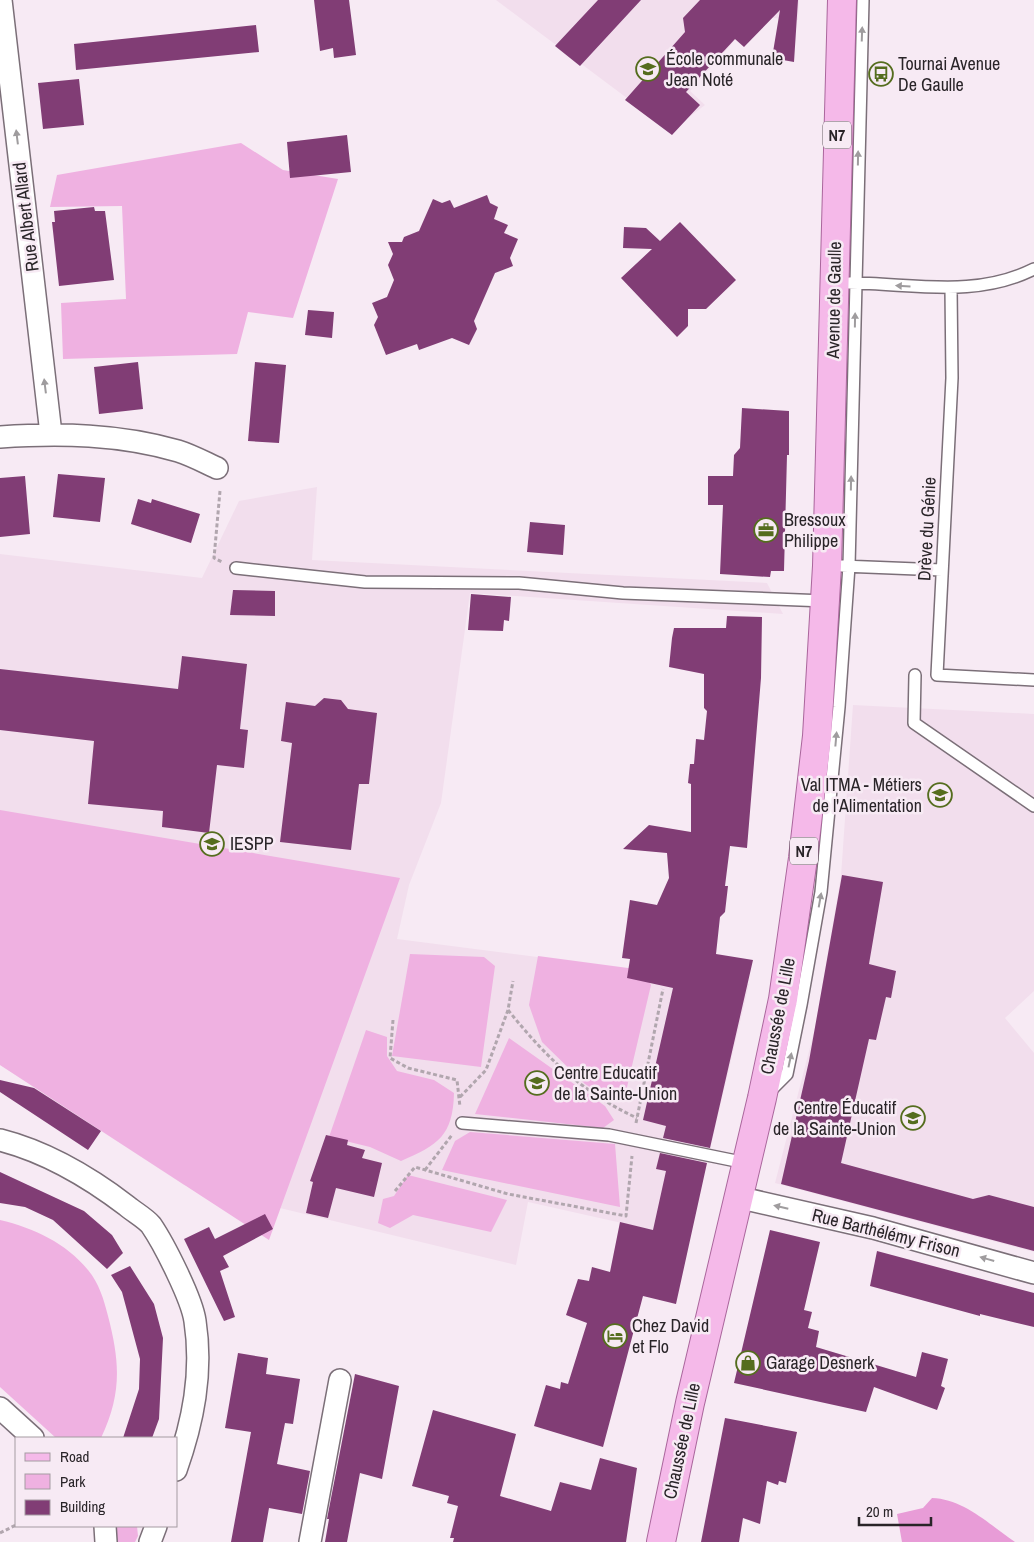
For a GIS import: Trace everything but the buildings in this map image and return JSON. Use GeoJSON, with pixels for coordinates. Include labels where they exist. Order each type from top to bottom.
{"type":"FeatureCollection","features":[{"type":"Feature","properties":{"kind":"main road","name":"Avenue de Gaulle"},"geometry":{"type":"LineString","coordinates":[[825,601],[838,566],[845,283],[842,0]]}},
{"type":"Feature","properties":{"kind":"main road","name":"Chaussée de Lille"},"geometry":{"type":"LineString","coordinates":[[662,1542],[690,1403],[762,1098],[782,999],[804,858],[817,736],[825,601]]}},
{"type":"Feature","properties":{"kind":"street","name":"Rue Albert Allard"},"geometry":{"type":"LineString","coordinates":[[1,0],[51,434]]}},
{"type":"Feature","properties":{"kind":"street"},"geometry":{"type":"LineString","coordinates":[[0,437],[51,434],[110,437],[179,452],[217,468]]}},
{"type":"Feature","properties":{"kind":"street"},"geometry":{"type":"LineString","coordinates":[[0,1140],[59,1161],[102,1187],[150,1224],[175,1268],[195,1320],[198,1372],[190,1429],[178,1464]]}},
{"type":"Feature","properties":{"kind":"street","name":"Rue Barthélémy Frison"},"geometry":{"type":"LineString","coordinates":[[738,1197],[873,1228],[1034,1272]]}},
{"type":"Feature","properties":{"kind":"street"},"geometry":{"type":"LineString","coordinates":[[310,1542],[340,1380]]}},
{"type":"Feature","properties":{"kind":"street"},"geometry":{"type":"LineString","coordinates":[[0,1408],[32,1437]]}},
{"type":"Feature","properties":{"kind":"street"},"geometry":{"type":"LineString","coordinates":[[105,1527],[106,1542]]}},
{"type":"Feature","properties":{"kind":"street"},"geometry":{"type":"LineString","coordinates":[[150,1542],[156,1527]]}},
{"type":"Feature","properties":{"kind":"lane"},"geometry":{"type":"LineString","coordinates":[[863,0],[845,283],[951,288],[1012,280],[1034,269]]}},
{"type":"Feature","properties":{"kind":"lane","name":"Drève du Génie"},"geometry":{"type":"LineString","coordinates":[[951,288],[952,378],[937,675],[1034,680]]}},
{"type":"Feature","properties":{"kind":"lane"},"geometry":{"type":"LineString","coordinates":[[762,1098],[787,1074],[821,892],[838,566],[942,570]]}},
{"type":"Feature","properties":{"kind":"lane"},"geometry":{"type":"LineString","coordinates":[[236,568],[365,582],[519,583],[623,593],[825,601]]}},
{"type":"Feature","properties":{"kind":"lane"},"geometry":{"type":"LineString","coordinates":[[915,675],[914,723],[1034,806]]}},
{"type":"Feature","properties":{"kind":"lane"},"geometry":{"type":"LineString","coordinates":[[462,1123],[633,1139],[746,1163]]}},
{"type":"Feature","properties":{"kind":"path"},"geometry":{"type":"LineString","coordinates":[[217,468],[220,494],[214,558],[236,568]]}},
{"type":"Feature","properties":{"kind":"path"},"geometry":{"type":"LineString","coordinates":[[459,1098],[486,1070],[508,1010],[513,981]]}},
{"type":"Feature","properties":{"kind":"path"},"geometry":{"type":"LineString","coordinates":[[395,1192],[415,1167],[508,1194],[626,1216],[633,1139],[663,989]]}},
{"type":"Feature","properties":{"kind":"path"},"geometry":{"type":"LineString","coordinates":[[508,1010],[540,1050],[583,1087],[610,1105],[637,1118]]}},
{"type":"Feature","properties":{"kind":"path"},"geometry":{"type":"LineString","coordinates":[[393,1020],[390,1058],[408,1068],[457,1080],[462,1123],[425,1170]]}},
{"type":"Feature","properties":{"kind":"path"},"geometry":{"type":"LineString","coordinates":[[0,1533],[15,1526]]}},
{"type":"Feature","properties":{"kind":"shaded area","name":"École communale Jean Noté"},"geometry":{"type":"Polygon","coordinates":[[[496,0],[799,0],[798,20],[748,16],[752,34],[744,47],[736,39],[690,91],[705,105],[671,131],[496,0]]]}},
{"type":"Feature","properties":{"kind":"shaded area","name":"IESPP"},"geometry":{"type":"Polygon","coordinates":[[[317,487],[312,560],[767,583],[783,614],[470,593],[441,803],[409,885],[397,939],[749,984],[689,1238],[528,1202],[516,1265],[184,1185],[0,1065],[0,554],[202,578],[239,501],[317,487]]]}},
{"type":"Feature","properties":{"kind":"shaded area"},"geometry":{"type":"Polygon","coordinates":[[[853,705],[1034,714],[1034,991],[1005,1018],[1034,1053],[1034,1252],[775,1183],[815,1028],[841,876],[853,705]]]}},
{"type":"Feature","properties":{"kind":"shaded area"},"geometry":{"type":"Polygon","coordinates":[[[932,1498],[944,1499],[966,1508],[1015,1542],[902,1542],[897,1514],[923,1508],[932,1498]]]}},
{"type":"Feature","properties":{"kind":"green space"},"geometry":{"type":"Polygon","coordinates":[[[241,143],[283,170],[338,179],[293,318],[248,312],[237,354],[63,359],[61,303],[126,299],[122,206],[50,207],[57,175],[241,143]]]}},
{"type":"Feature","properties":{"kind":"green space"},"geometry":{"type":"Polygon","coordinates":[[[0,810],[400,878],[269,1240],[0,1065],[0,810]]]}},
{"type":"Feature","properties":{"kind":"green space"},"geometry":{"type":"Polygon","coordinates":[[[410,954],[484,957],[495,966],[481,1067],[392,1056],[410,954]]]}},
{"type":"Feature","properties":{"kind":"green space"},"geometry":{"type":"Polygon","coordinates":[[[538,956],[643,970],[651,985],[627,1087],[613,1101],[585,1084],[542,1042],[529,1005],[538,956]]]}},
{"type":"Feature","properties":{"kind":"green space"},"geometry":{"type":"Polygon","coordinates":[[[366,1030],[387,1037],[387,1056],[397,1071],[434,1080],[454,1093],[450,1120],[447,1129],[441,1137],[425,1150],[401,1161],[370,1147],[329,1137],[366,1030]]]}},
{"type":"Feature","properties":{"kind":"green space"},"geometry":{"type":"Polygon","coordinates":[[[509,1038],[605,1106],[614,1120],[603,1128],[475,1114],[509,1038]]]}},
{"type":"Feature","properties":{"kind":"green space"},"geometry":{"type":"Polygon","coordinates":[[[470,1132],[615,1144],[620,1207],[442,1170],[455,1141],[470,1132]]]}},
{"type":"Feature","properties":{"kind":"green space"},"geometry":{"type":"Polygon","coordinates":[[[408,1175],[507,1200],[491,1232],[413,1215],[390,1228],[378,1223],[383,1199],[394,1196],[408,1175]]]}},
{"type":"Feature","properties":{"kind":"green space"},"geometry":{"type":"Polygon","coordinates":[[[0,1220],[25,1227],[59,1244],[79,1260],[92,1275],[105,1304],[115,1348],[117,1378],[113,1407],[101,1437],[55,1437],[0,1387],[0,1220]]]}},
{"type":"Feature","properties":{"kind":"green space"},"geometry":{"type":"Polygon","coordinates":[[[115,1527],[137,1527],[138,1536],[135,1542],[114,1542],[115,1527]]]}},
{"type":"Feature","properties":{"kind":"place","name":"École communale Jean Noté"},"geometry":{"type":"Point","coordinates":[648,69]}},
{"type":"Feature","properties":{"kind":"place","name":"Tournai Avenue De Gaulle"},"geometry":{"type":"Point","coordinates":[881,74]}},
{"type":"Feature","properties":{"kind":"place","name":"Bressoux Philippe"},"geometry":{"type":"Point","coordinates":[766,530]}},
{"type":"Feature","properties":{"kind":"place","name":"Val ITMA - Métiers de l'Alimentation"},"geometry":{"type":"Point","coordinates":[940,795]}},
{"type":"Feature","properties":{"kind":"place","name":"IESPP"},"geometry":{"type":"Point","coordinates":[212,844]}},
{"type":"Feature","properties":{"kind":"place","name":"Centre Educatif de la Sainte-Union"},"geometry":{"type":"Point","coordinates":[537,1083]}},
{"type":"Feature","properties":{"kind":"place","name":"Centre Éducatif de la Sainte-Union"},"geometry":{"type":"Point","coordinates":[913,1118]}},
{"type":"Feature","properties":{"kind":"place","name":"Chez David et Flo"},"geometry":{"type":"Point","coordinates":[615,1336]}},
{"type":"Feature","properties":{"kind":"place","name":"Garage Desnerk"},"geometry":{"type":"Point","coordinates":[748,1363]}}]}
